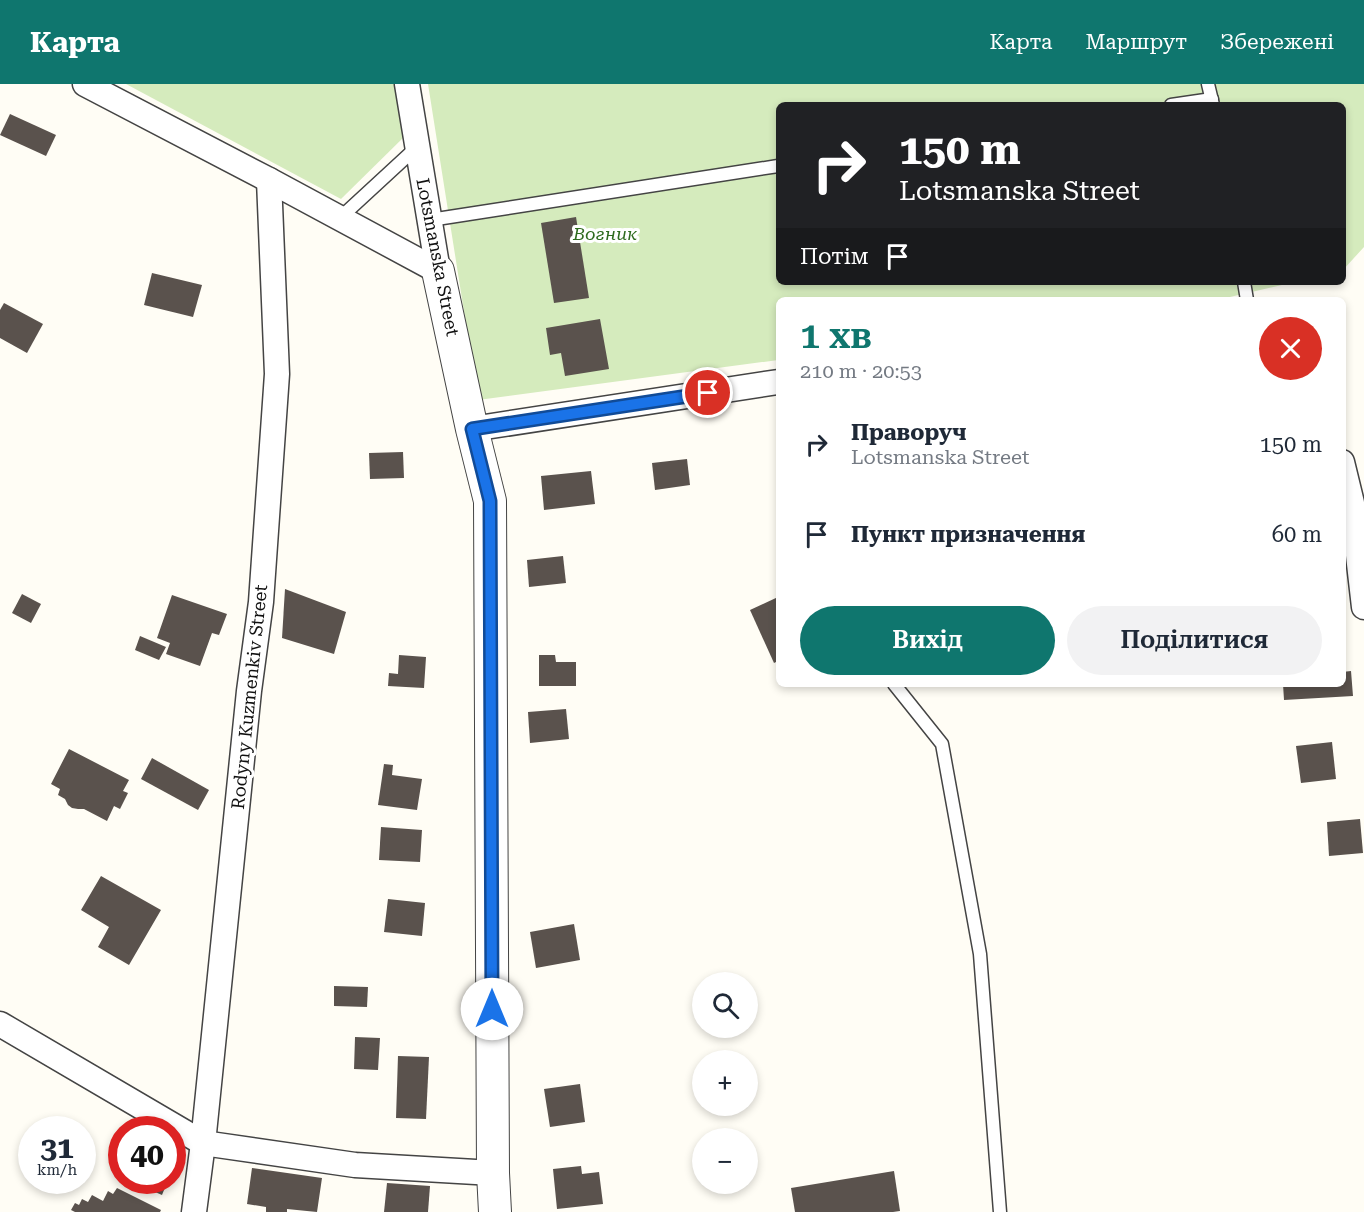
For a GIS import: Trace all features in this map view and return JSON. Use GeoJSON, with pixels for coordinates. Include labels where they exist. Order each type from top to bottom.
{"type":"FeatureCollection","features":[{"type":"Feature","properties":{"kind":"street"},"geometry":{"type":"LineString","coordinates":[[85,84],[438,272]]}},
{"type":"Feature","properties":{"kind":"street","name":"Lotsmanska Street"},"geometry":{"type":"LineString","coordinates":[[406,84],[438,272],[490,501],[495,1212]]}},
{"type":"Feature","properties":{"kind":"street","name":"Rodyny Kuzmenkiv Street"},"geometry":{"type":"LineString","coordinates":[[194,1212],[204,1143],[249,691],[261,602],[277,374],[269,180]]}},
{"type":"Feature","properties":{"kind":"street"},"geometry":{"type":"LineString","coordinates":[[472,429],[776,382]]}},
{"type":"Feature","properties":{"kind":"street"},"geometry":{"type":"LineString","coordinates":[[1346,478],[1352,503],[1348,524],[1364,607]]}},
{"type":"Feature","properties":{"kind":"street"},"geometry":{"type":"LineString","coordinates":[[0,1024],[204,1143],[355,1166],[493,1173]]}},
{"type":"Feature","properties":{"kind":"lane"},"geometry":{"type":"LineString","coordinates":[[1208,84],[1212,102]]}},
{"type":"Feature","properties":{"kind":"lane"},"geometry":{"type":"LineString","coordinates":[[340,218],[417,147]]}},
{"type":"Feature","properties":{"kind":"lane"},"geometry":{"type":"LineString","coordinates":[[430,220],[776,166]]}},
{"type":"Feature","properties":{"kind":"lane"},"geometry":{"type":"LineString","coordinates":[[896,687],[942,744],[980,954],[1000,1212]]}},
{"type":"Feature","properties":{"kind":"green space"},"geometry":{"type":"Polygon","coordinates":[[[126,84],[396,84],[405,136],[341,199],[126,84]]]}},
{"type":"Feature","properties":{"kind":"green space","name":"Вогник"},"geometry":{"type":"Polygon","coordinates":[[[428,84],[1364,84],[1364,247],[1346,267],[1346,102],[776,102],[776,285],[1282,285],[1230,297],[776,297],[776,360],[478,400],[428,84]]]}},
{"type":"Feature","properties":{"kind":"building"},"geometry":{"type":"Polygon","coordinates":[[[10,114],[56,135],[46,156],[0,135],[10,114]]]}},
{"type":"Feature","properties":{"kind":"building"},"geometry":{"type":"Polygon","coordinates":[[[576,217],[589,298],[554,303],[541,223],[576,217]]]}},
{"type":"Feature","properties":{"kind":"building"},"geometry":{"type":"Polygon","coordinates":[[[152,273],[202,285],[193,317],[144,305],[152,273]]]}},
{"type":"Feature","properties":{"kind":"building"},"geometry":{"type":"Polygon","coordinates":[[[4,303],[43,324],[27,353],[0,338],[0,310],[4,303]]]}},
{"type":"Feature","properties":{"kind":"building"},"geometry":{"type":"Polygon","coordinates":[[[600,319],[609,369],[565,376],[561,353],[550,355],[546,328],[600,319]]]}},
{"type":"Feature","properties":{"kind":"building"},"geometry":{"type":"Polygon","coordinates":[[[403,452],[404,478],[370,479],[369,453],[403,452]]]}},
{"type":"Feature","properties":{"kind":"building"},"geometry":{"type":"Polygon","coordinates":[[[687,459],[690,485],[655,490],[652,463],[687,459]]]}},
{"type":"Feature","properties":{"kind":"building"},"geometry":{"type":"Polygon","coordinates":[[[591,471],[595,504],[544,510],[541,476],[591,471]]]}},
{"type":"Feature","properties":{"kind":"building"},"geometry":{"type":"Polygon","coordinates":[[[563,556],[566,583],[529,587],[527,560],[563,556]]]}},
{"type":"Feature","properties":{"kind":"building"},"geometry":{"type":"Polygon","coordinates":[[[285,589],[346,612],[334,654],[282,638],[285,589]]]}},
{"type":"Feature","properties":{"kind":"building"},"geometry":{"type":"Polygon","coordinates":[[[22,594],[41,604],[31,623],[12,613],[22,594]]]}},
{"type":"Feature","properties":{"kind":"building"},"geometry":{"type":"Polygon","coordinates":[[[172,595],[227,614],[219,635],[212,633],[200,666],[166,654],[170,643],[157,638],[172,595]]]}},
{"type":"Feature","properties":{"kind":"building"},"geometry":{"type":"Polygon","coordinates":[[[776,598],[776,662],[774,663],[750,610],[776,598]]]}},
{"type":"Feature","properties":{"kind":"building"},"geometry":{"type":"Polygon","coordinates":[[[140,636],[166,647],[159,660],[135,650],[140,636]]]}},
{"type":"Feature","properties":{"kind":"building"},"geometry":{"type":"Polygon","coordinates":[[[399,655],[426,657],[424,688],[388,686],[389,673],[398,674],[399,655]]]}},
{"type":"Feature","properties":{"kind":"building"},"geometry":{"type":"Polygon","coordinates":[[[539,655],[555,655],[556,662],[576,662],[576,686],[539,686],[539,655]]]}},
{"type":"Feature","properties":{"kind":"building"},"geometry":{"type":"Polygon","coordinates":[[[1351,671],[1353,696],[1284,700],[1283,687],[1346,687],[1346,672],[1351,671]]]}},
{"type":"Feature","properties":{"kind":"building"},"geometry":{"type":"Polygon","coordinates":[[[566,709],[569,739],[530,743],[528,712],[566,709]]]}},
{"type":"Feature","properties":{"kind":"building"},"geometry":{"type":"Polygon","coordinates":[[[1332,742],[1336,779],[1301,783],[1296,746],[1332,742]]]}},
{"type":"Feature","properties":{"kind":"building"},"geometry":{"type":"Polygon","coordinates":[[[69,749],[129,780],[123,791],[128,793],[120,809],[114,806],[107,821],[84,809],[72,808],[65,799],[58,795],[60,789],[51,784],[69,749]]]}},
{"type":"Feature","properties":{"kind":"building"},"geometry":{"type":"Polygon","coordinates":[[[152,758],[209,790],[198,810],[141,779],[152,758]]]}},
{"type":"Feature","properties":{"kind":"building"},"geometry":{"type":"Polygon","coordinates":[[[384,764],[393,765],[392,775],[422,779],[417,810],[378,805],[384,764]]]}},
{"type":"Feature","properties":{"kind":"building"},"geometry":{"type":"Polygon","coordinates":[[[1360,819],[1363,853],[1329,856],[1327,822],[1360,819]]]}},
{"type":"Feature","properties":{"kind":"building"},"geometry":{"type":"Polygon","coordinates":[[[381,827],[422,830],[420,862],[379,860],[381,827]]]}},
{"type":"Feature","properties":{"kind":"building"},"geometry":{"type":"Polygon","coordinates":[[[101,876],[161,910],[129,965],[98,947],[109,927],[81,910],[101,876]]]}},
{"type":"Feature","properties":{"kind":"building"},"geometry":{"type":"Polygon","coordinates":[[[388,899],[425,903],[422,936],[384,932],[388,899]]]}},
{"type":"Feature","properties":{"kind":"building"},"geometry":{"type":"Polygon","coordinates":[[[574,924],[580,960],[536,968],[530,932],[574,924]]]}},
{"type":"Feature","properties":{"kind":"building"},"geometry":{"type":"Polygon","coordinates":[[[334,986],[368,987],[367,1007],[334,1006],[334,986]]]}},
{"type":"Feature","properties":{"kind":"building"},"geometry":{"type":"Polygon","coordinates":[[[355,1037],[380,1038],[378,1070],[354,1069],[355,1037]]]}},
{"type":"Feature","properties":{"kind":"building"},"geometry":{"type":"Polygon","coordinates":[[[398,1056],[429,1057],[426,1119],[396,1118],[398,1056]]]}},
{"type":"Feature","properties":{"kind":"building"},"geometry":{"type":"Polygon","coordinates":[[[580,1084],[585,1122],[550,1127],[544,1089],[580,1084]]]}},
{"type":"Feature","properties":{"kind":"building"},"geometry":{"type":"Polygon","coordinates":[[[581,1166],[582,1174],[599,1172],[603,1204],[557,1209],[553,1169],[581,1166]]]}},
{"type":"Feature","properties":{"kind":"building"},"geometry":{"type":"Polygon","coordinates":[[[252,1168],[322,1178],[317,1212],[287,1209],[287,1212],[266,1212],[266,1207],[247,1204],[252,1168]]]}},
{"type":"Feature","properties":{"kind":"building"},"geometry":{"type":"Polygon","coordinates":[[[894,1171],[900,1211],[795,1212],[791,1188],[894,1171]]]}},
{"type":"Feature","properties":{"kind":"building"},"geometry":{"type":"Polygon","coordinates":[[[387,1183],[430,1186],[428,1212],[384,1212],[387,1183]]]}},
{"type":"Feature","properties":{"kind":"building"},"geometry":{"type":"Polygon","coordinates":[[[108,1191],[108,1194],[129,1194],[161,1210],[160,1212],[75,1212],[71,1210],[75,1203],[79,1205],[82,1199],[88,1202],[92,1195],[103,1201],[108,1191]]]}},
{"type":"Feature","properties":{"kind":"route"},"geometry":{"type":"LineString","coordinates":[[492,1009],[490,501],[472,429],[708,393]]}}]}
